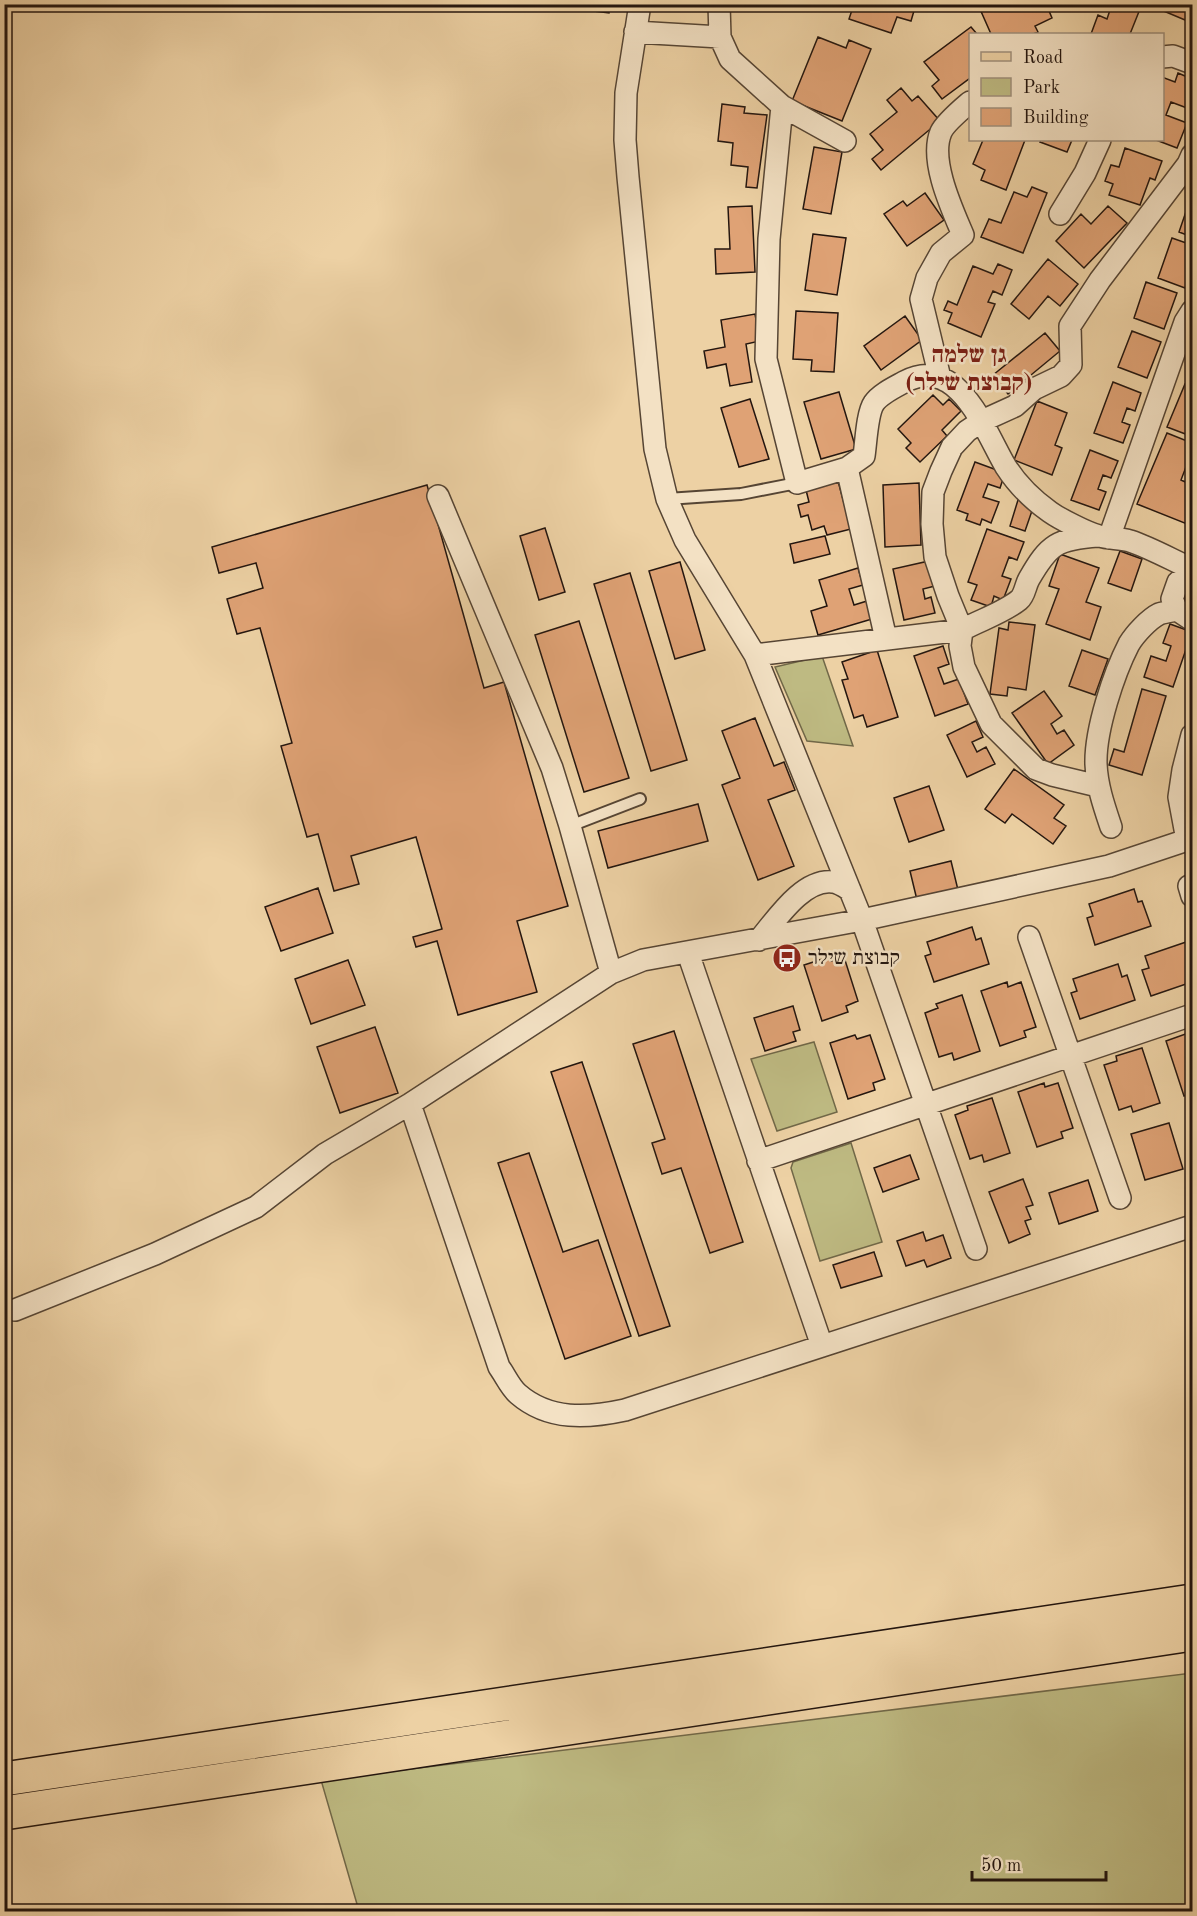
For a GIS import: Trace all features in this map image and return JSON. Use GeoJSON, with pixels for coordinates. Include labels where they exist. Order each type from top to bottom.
{"type":"FeatureCollection","features":[{"type":"Feature","properties":{"kind":"main road"},"geometry":{"type":"LineString","coordinates":[[4,1779],[1192,1601]]}},
{"type":"Feature","properties":{"kind":"main road"},"geometry":{"type":"LineString","coordinates":[[4,1813],[1192,1634]]}},
{"type":"Feature","properties":{"kind":"street"},"geometry":{"type":"LineString","coordinates":[[639,4],[626,93],[627,177],[655,449],[667,499],[685,540],[755,655],[862,920],[976,1249]]}},
{"type":"Feature","properties":{"kind":"street"},"geometry":{"type":"LineString","coordinates":[[719,4],[720,37],[730,60],[782,106],[845,141]]}},
{"type":"Feature","properties":{"kind":"street"},"geometry":{"type":"LineString","coordinates":[[635,32],[720,37]]}},
{"type":"Feature","properties":{"kind":"street"},"geometry":{"type":"LineString","coordinates":[[1164,57],[1173,56],[1192,63]]}},
{"type":"Feature","properties":{"kind":"street"},"geometry":{"type":"LineString","coordinates":[[940,378],[921,299],[927,278],[941,253],[963,235],[942,183],[938,149],[941,131],[969,103]]}},
{"type":"Feature","properties":{"kind":"street"},"geometry":{"type":"LineString","coordinates":[[782,106],[769,240],[766,359],[797,483],[847,468],[864,456],[868,420],[874,403],[889,390],[910,380],[928,376],[940,378],[954,385],[976,411],[1007,469],[1027,493],[1051,513],[1104,537]]}},
{"type":"Feature","properties":{"kind":"street"},"geometry":{"type":"LineString","coordinates":[[1060,214],[1085,173],[1100,141]]}},
{"type":"Feature","properties":{"kind":"street"},"geometry":{"type":"LineString","coordinates":[[1098,786],[1036,769],[991,724],[964,667],[960,646],[962,630],[935,557],[932,524],[933,492],[952,447],[967,431],[982,421],[1015,406],[1034,389],[1061,376],[1071,365],[1070,326],[1100,280],[1188,164],[1192,155]]}},
{"type":"Feature","properties":{"kind":"street"},"geometry":{"type":"LineString","coordinates":[[1104,537],[1185,322],[1192,312]]}},
{"type":"Feature","properties":{"kind":"street"},"geometry":{"type":"LineString","coordinates":[[847,468],[886,639]]}},
{"type":"Feature","properties":{"kind":"street"},"geometry":{"type":"LineString","coordinates":[[438,496],[552,768],[610,973]]}},
{"type":"Feature","properties":{"kind":"street"},"geometry":{"type":"LineString","coordinates":[[755,655],[962,630],[1022,598],[1027,583],[1043,555],[1057,544],[1071,538],[1104,537],[1130,541],[1192,570],[1178,582],[1172,599],[1185,615]]}},
{"type":"Feature","properties":{"kind":"street"},"geometry":{"type":"LineString","coordinates":[[1111,827],[1098,786],[1096,762],[1100,727],[1114,681],[1130,642],[1146,624],[1160,614],[1185,615]]}},
{"type":"Feature","properties":{"kind":"street"},"geometry":{"type":"LineString","coordinates":[[15,1310],[156,1254],[256,1207],[325,1154],[410,1104],[610,973],[643,960],[862,920],[1109,866],[1190,840],[1179,797],[1192,735]]}},
{"type":"Feature","properties":{"kind":"street"},"geometry":{"type":"LineString","coordinates":[[759,940],[794,898],[818,883],[834,882],[850,890]]}},
{"type":"Feature","properties":{"kind":"street"},"geometry":{"type":"LineString","coordinates":[[1029,937],[1120,1198]]}},
{"type":"Feature","properties":{"kind":"street"},"geometry":{"type":"LineString","coordinates":[[688,953],[822,1346]]}},
{"type":"Feature","properties":{"kind":"street"},"geometry":{"type":"LineString","coordinates":[[759,1161],[1192,1015]]}},
{"type":"Feature","properties":{"kind":"street"},"geometry":{"type":"LineString","coordinates":[[410,1104],[499,1367],[516,1393],[532,1404],[562,1415],[596,1416],[625,1410],[1192,1226]]}},
{"type":"Feature","properties":{"kind":"lane"},"geometry":{"type":"LineString","coordinates":[[667,499],[741,494],[797,483]]}},
{"type":"Feature","properties":{"kind":"lane"},"geometry":{"type":"LineString","coordinates":[[570,826],[640,799]]}},
{"type":"Feature","properties":{"kind":"green space"},"geometry":{"type":"Polygon","coordinates":[[[822,656],[853,746],[807,741],[775,667],[822,656]]]}},
{"type":"Feature","properties":{"kind":"green space"},"geometry":{"type":"Polygon","coordinates":[[[814,1042],[837,1112],[777,1131],[751,1059],[814,1042]]]}},
{"type":"Feature","properties":{"kind":"green space"},"geometry":{"type":"Polygon","coordinates":[[[851,1143],[882,1242],[820,1261],[791,1168],[793,1162],[851,1143]]]}},
{"type":"Feature","properties":{"kind":"green space"},"geometry":{"type":"Polygon","coordinates":[[[1192,1673],[1192,1911],[359,1911],[321,1780],[1192,1673]]]}},
{"type":"Feature","properties":{"kind":"building"},"geometry":{"type":"Polygon","coordinates":[[[587,4],[610,4],[609,13],[586,10],[587,4]]]}},
{"type":"Feature","properties":{"kind":"building"},"geometry":{"type":"Polygon","coordinates":[[[854,4],[870,6],[916,4],[911,21],[897,17],[891,33],[849,19],[854,4]]]}},
{"type":"Feature","properties":{"kind":"building"},"geometry":{"type":"Polygon","coordinates":[[[990,4],[1046,4],[1052,18],[1035,26],[1038,32],[1036,33],[991,33],[980,9],[990,4]]]}},
{"type":"Feature","properties":{"kind":"building"},"geometry":{"type":"Polygon","coordinates":[[[1112,4],[1142,4],[1130,33],[1091,33],[1098,15],[1107,19],[1112,4]]]}},
{"type":"Feature","properties":{"kind":"building"},"geometry":{"type":"Polygon","coordinates":[[[1161,4],[1192,5],[1185,20],[1159,9],[1161,4]]]}},
{"type":"Feature","properties":{"kind":"building"},"geometry":{"type":"Polygon","coordinates":[[[971,27],[976,33],[969,33],[969,79],[942,99],[932,86],[939,80],[924,62],[971,27]]]}},
{"type":"Feature","properties":{"kind":"building"},"geometry":{"type":"Polygon","coordinates":[[[818,37],[846,48],[849,40],[871,49],[842,121],[792,101],[818,37]]]}},
{"type":"Feature","properties":{"kind":"building"},"geometry":{"type":"Polygon","coordinates":[[[1178,73],[1192,79],[1192,96],[1187,108],[1171,102],[1166,115],[1187,123],[1177,148],[1159,141],[1164,141],[1164,78],[1175,82],[1178,73]]]}},
{"type":"Feature","properties":{"kind":"building"},"geometry":{"type":"Polygon","coordinates":[[[901,88],[912,101],[918,96],[940,121],[881,170],[872,159],[883,150],[870,134],[897,112],[887,100],[901,88]]]}},
{"type":"Feature","properties":{"kind":"building"},"geometry":{"type":"Polygon","coordinates":[[[722,104],[745,107],[744,113],[767,115],[757,188],[746,187],[748,167],[731,165],[733,143],[718,141],[722,104]]]}},
{"type":"Feature","properties":{"kind":"building"},"geometry":{"type":"Polygon","coordinates":[[[983,141],[1025,141],[1006,190],[981,180],[985,170],[973,164],[983,141]]]}},
{"type":"Feature","properties":{"kind":"building"},"geometry":{"type":"Polygon","coordinates":[[[1040,141],[1072,141],[1067,152],[1040,141]]]}},
{"type":"Feature","properties":{"kind":"building"},"geometry":{"type":"Polygon","coordinates":[[[814,147],[842,152],[831,214],[803,209],[814,147]]]}},
{"type":"Feature","properties":{"kind":"building"},"geometry":{"type":"Polygon","coordinates":[[[1125,148],[1162,161],[1155,180],[1150,178],[1140,205],[1109,195],[1113,184],[1105,181],[1111,165],[1119,167],[1125,148]]]}},
{"type":"Feature","properties":{"kind":"building"},"geometry":{"type":"Polygon","coordinates":[[[1032,187],[1047,193],[1023,253],[981,237],[989,219],[1001,223],[1014,192],[1027,197],[1032,187]]]}},
{"type":"Feature","properties":{"kind":"building"},"geometry":{"type":"Polygon","coordinates":[[[925,193],[944,220],[907,246],[884,214],[903,201],[907,206],[925,193]]]}},
{"type":"Feature","properties":{"kind":"building"},"geometry":{"type":"Polygon","coordinates":[[[1192,194],[1192,237],[1179,232],[1192,194]]]}},
{"type":"Feature","properties":{"kind":"building"},"geometry":{"type":"Polygon","coordinates":[[[752,206],[755,272],[716,274],[715,249],[730,249],[728,207],[752,206]]]}},
{"type":"Feature","properties":{"kind":"building"},"geometry":{"type":"Polygon","coordinates":[[[1108,206],[1127,223],[1084,268],[1056,241],[1081,214],[1091,224],[1108,206]]]}},
{"type":"Feature","properties":{"kind":"building"},"geometry":{"type":"Polygon","coordinates":[[[813,234],[846,238],[837,295],[805,290],[813,234]]]}},
{"type":"Feature","properties":{"kind":"building"},"geometry":{"type":"Polygon","coordinates":[[[1172,238],[1192,245],[1192,266],[1185,288],[1158,278],[1172,238]]]}},
{"type":"Feature","properties":{"kind":"building"},"geometry":{"type":"Polygon","coordinates":[[[1048,259],[1078,284],[1060,306],[1048,296],[1029,319],[1011,304],[1048,259]]]}},
{"type":"Feature","properties":{"kind":"building"},"geometry":{"type":"Polygon","coordinates":[[[998,264],[1012,270],[1002,295],[993,291],[988,302],[995,304],[981,337],[948,323],[952,313],[944,310],[948,301],[957,305],[973,266],[993,274],[998,264]]]}},
{"type":"Feature","properties":{"kind":"building"},"geometry":{"type":"Polygon","coordinates":[[[1146,282],[1177,293],[1164,329],[1134,318],[1146,282]]]}},
{"type":"Feature","properties":{"kind":"building"},"geometry":{"type":"Polygon","coordinates":[[[796,311],[838,313],[834,372],[811,371],[812,360],[793,359],[796,311]]]}},
{"type":"Feature","properties":{"kind":"building"},"geometry":{"type":"Polygon","coordinates":[[[755,314],[760,341],[746,344],[752,382],[730,386],[726,364],[707,368],[704,351],[725,347],[721,320],[755,314]]]}},
{"type":"Feature","properties":{"kind":"building"},"geometry":{"type":"Polygon","coordinates":[[[905,316],[922,340],[881,370],[864,346],[905,316]]]}},
{"type":"Feature","properties":{"kind":"building"},"geometry":{"type":"Polygon","coordinates":[[[1132,331],[1161,342],[1147,378],[1118,367],[1132,331]]]}},
{"type":"Feature","properties":{"kind":"building"},"geometry":{"type":"Polygon","coordinates":[[[1045,333],[1060,351],[1008,394],[993,375],[1045,333]]]}},
{"type":"Feature","properties":{"kind":"building"},"geometry":{"type":"Polygon","coordinates":[[[1113,382],[1141,393],[1135,411],[1127,408],[1122,422],[1130,425],[1123,443],[1094,433],[1113,382]]]}},
{"type":"Feature","properties":{"kind":"building"},"geometry":{"type":"Polygon","coordinates":[[[1185,384],[1192,386],[1192,424],[1188,435],[1167,427],[1185,384]]]}},
{"type":"Feature","properties":{"kind":"building"},"geometry":{"type":"Polygon","coordinates":[[[839,392],[856,449],[821,459],[804,402],[839,392]]]}},
{"type":"Feature","properties":{"kind":"building"},"geometry":{"type":"Polygon","coordinates":[[[933,395],[943,405],[949,399],[961,411],[942,430],[947,436],[920,462],[906,448],[911,443],[898,429],[933,395]]]}},
{"type":"Feature","properties":{"kind":"building"},"geometry":{"type":"Polygon","coordinates":[[[750,399],[769,459],[739,467],[721,408],[750,399]]]}},
{"type":"Feature","properties":{"kind":"building"},"geometry":{"type":"Polygon","coordinates":[[[1037,401],[1067,413],[1055,445],[1062,448],[1052,475],[1014,460],[1037,401]]]}},
{"type":"Feature","properties":{"kind":"building"},"geometry":{"type":"Polygon","coordinates":[[[1167,433],[1192,443],[1192,451],[1181,480],[1192,485],[1192,526],[1137,504],[1167,433]]]}},
{"type":"Feature","properties":{"kind":"building"},"geometry":{"type":"Polygon","coordinates":[[[1090,450],[1118,461],[1111,478],[1103,475],[1098,489],[1106,492],[1099,510],[1071,500],[1090,450]]]}},
{"type":"Feature","properties":{"kind":"building"},"geometry":{"type":"Polygon","coordinates":[[[975,462],[1005,473],[1000,488],[988,484],[983,497],[999,502],[991,523],[982,519],[980,525],[966,520],[968,514],[957,510],[975,462]]]}},
{"type":"Feature","properties":{"kind":"building"},"geometry":{"type":"Polygon","coordinates":[[[838,481],[851,529],[827,535],[824,526],[812,530],[808,515],[801,517],[798,505],[809,502],[806,490],[838,481]]]}},
{"type":"Feature","properties":{"kind":"building"},"geometry":{"type":"Polygon","coordinates":[[[919,483],[921,545],[885,547],[883,485],[919,483]]]}},
{"type":"Feature","properties":{"kind":"building"},"geometry":{"type":"Polygon","coordinates":[[[427,485],[484,688],[504,682],[568,906],[517,921],[537,992],[458,1015],[437,941],[416,947],[413,937],[442,929],[416,837],[351,856],[359,884],[334,891],[318,834],[307,837],[281,746],[292,743],[260,628],[237,634],[227,599],[263,588],[256,563],[219,573],[212,547],[427,485]]]}},
{"type":"Feature","properties":{"kind":"building"},"geometry":{"type":"Polygon","coordinates":[[[1018,500],[1034,505],[1025,531],[1010,526],[1018,500]]]}},
{"type":"Feature","properties":{"kind":"building"},"geometry":{"type":"Polygon","coordinates":[[[545,528],[565,592],[539,600],[520,536],[545,528]]]}},
{"type":"Feature","properties":{"kind":"building"},"geometry":{"type":"Polygon","coordinates":[[[987,529],[1024,542],[1017,560],[1009,557],[1002,576],[1011,579],[1003,600],[994,596],[991,607],[971,600],[977,585],[968,582],[987,529]]]}},
{"type":"Feature","properties":{"kind":"building"},"geometry":{"type":"Polygon","coordinates":[[[825,536],[830,554],[794,563],[790,544],[825,536]]]}},
{"type":"Feature","properties":{"kind":"building"},"geometry":{"type":"Polygon","coordinates":[[[1120,551],[1142,559],[1131,591],[1108,583],[1120,551]]]}},
{"type":"Feature","properties":{"kind":"building"},"geometry":{"type":"Polygon","coordinates":[[[1060,554],[1099,568],[1086,602],[1101,607],[1090,640],[1046,624],[1059,589],[1049,586],[1060,554]]]}},
{"type":"Feature","properties":{"kind":"building"},"geometry":{"type":"Polygon","coordinates":[[[929,561],[935,586],[923,589],[925,599],[931,597],[935,613],[904,620],[893,569],[929,561]]]}},
{"type":"Feature","properties":{"kind":"building"},"geometry":{"type":"Polygon","coordinates":[[[680,562],[705,650],[675,659],[649,571],[680,562]]]}},
{"type":"Feature","properties":{"kind":"building"},"geometry":{"type":"Polygon","coordinates":[[[858,568],[863,585],[849,589],[854,605],[867,601],[872,619],[818,635],[811,611],[827,606],[819,580],[858,568]]]}},
{"type":"Feature","properties":{"kind":"building"},"geometry":{"type":"Polygon","coordinates":[[[630,573],[687,760],[651,771],[594,584],[630,573]]]}},
{"type":"Feature","properties":{"kind":"building"},"geometry":{"type":"Polygon","coordinates":[[[579,621],[629,778],[584,792],[535,635],[579,621]]]}},
{"type":"Feature","properties":{"kind":"building"},"geometry":{"type":"Polygon","coordinates":[[[1009,622],[1035,625],[1026,690],[1008,687],[1007,696],[990,694],[999,628],[1008,630],[1009,622]]]}},
{"type":"Feature","properties":{"kind":"building"},"geometry":{"type":"Polygon","coordinates":[[[1170,624],[1192,632],[1173,687],[1144,677],[1151,656],[1166,661],[1171,646],[1163,643],[1170,624]]]}},
{"type":"Feature","properties":{"kind":"building"},"geometry":{"type":"Polygon","coordinates":[[[943,646],[949,664],[938,668],[944,684],[959,679],[968,704],[935,716],[914,656],[943,646]]]}},
{"type":"Feature","properties":{"kind":"building"},"geometry":{"type":"Polygon","coordinates":[[[877,650],[898,717],[867,727],[863,715],[854,718],[842,680],[848,679],[842,662],[877,650]]]}},
{"type":"Feature","properties":{"kind":"building"},"geometry":{"type":"Polygon","coordinates":[[[1082,650],[1108,659],[1095,695],[1069,686],[1082,650]]]}},
{"type":"Feature","properties":{"kind":"building"},"geometry":{"type":"Polygon","coordinates":[[[1142,689],[1166,696],[1142,775],[1109,765],[1114,749],[1124,752],[1142,689]]]}},
{"type":"Feature","properties":{"kind":"building"},"geometry":{"type":"Polygon","coordinates":[[[1044,691],[1062,716],[1051,724],[1057,734],[1064,730],[1074,745],[1048,764],[1012,713],[1044,691]]]}},
{"type":"Feature","properties":{"kind":"building"},"geometry":{"type":"Polygon","coordinates":[[[755,718],[774,766],[784,762],[795,790],[768,800],[794,866],[758,880],[722,785],[740,778],[722,731],[755,718]]]}},
{"type":"Feature","properties":{"kind":"building"},"geometry":{"type":"Polygon","coordinates":[[[976,721],[983,737],[972,742],[977,752],[986,747],[995,764],[967,777],[947,735],[976,721]]]}},
{"type":"Feature","properties":{"kind":"building"},"geometry":{"type":"Polygon","coordinates":[[[1014,769],[1064,805],[1054,818],[1066,826],[1053,844],[1012,814],[1005,823],[985,809],[1014,769]]]}},
{"type":"Feature","properties":{"kind":"building"},"geometry":{"type":"Polygon","coordinates":[[[929,786],[944,830],[909,842],[894,798],[929,786]]]}},
{"type":"Feature","properties":{"kind":"building"},"geometry":{"type":"Polygon","coordinates":[[[698,804],[708,841],[608,868],[598,831],[698,804]]]}},
{"type":"Feature","properties":{"kind":"building"},"geometry":{"type":"Polygon","coordinates":[[[951,861],[958,890],[917,900],[910,871],[951,861]]]}},
{"type":"Feature","properties":{"kind":"building"},"geometry":{"type":"Polygon","coordinates":[[[318,888],[333,933],[281,951],[265,907],[318,888]]]}},
{"type":"Feature","properties":{"kind":"building"},"geometry":{"type":"Polygon","coordinates":[[[1134,889],[1138,902],[1142,901],[1151,926],[1095,945],[1087,918],[1093,916],[1089,904],[1134,889]]]}},
{"type":"Feature","properties":{"kind":"building"},"geometry":{"type":"Polygon","coordinates":[[[972,927],[976,940],[981,938],[989,964],[934,982],[925,956],[931,954],[927,942],[972,927]]]}},
{"type":"Feature","properties":{"kind":"building"},"geometry":{"type":"Polygon","coordinates":[[[1189,941],[1192,950],[1192,982],[1151,996],[1142,970],[1149,968],[1145,956],[1189,941]]]}},
{"type":"Feature","properties":{"kind":"building"},"geometry":{"type":"Polygon","coordinates":[[[829,957],[831,961],[844,957],[858,1001],[846,1006],[848,1012],[822,1021],[804,965],[829,957]]]}},
{"type":"Feature","properties":{"kind":"building"},"geometry":{"type":"Polygon","coordinates":[[[348,960],[365,1005],[311,1024],[295,979],[348,960]]]}},
{"type":"Feature","properties":{"kind":"building"},"geometry":{"type":"Polygon","coordinates":[[[1118,964],[1122,977],[1127,975],[1135,1000],[1080,1019],[1071,993],[1077,991],[1073,979],[1118,964]]]}},
{"type":"Feature","properties":{"kind":"building"},"geometry":{"type":"Polygon","coordinates":[[[1007,982],[1008,987],[1021,982],[1036,1027],[1024,1031],[1026,1037],[1000,1046],[981,991],[1007,982]]]}},
{"type":"Feature","properties":{"kind":"building"},"geometry":{"type":"Polygon","coordinates":[[[962,995],[980,1051],[954,1060],[952,1053],[939,1057],[925,1013],[938,1008],[936,1004],[962,995]]]}},
{"type":"Feature","properties":{"kind":"building"},"geometry":{"type":"Polygon","coordinates":[[[793,1006],[800,1030],[793,1032],[796,1041],[765,1051],[754,1018],[793,1006]]]}},
{"type":"Feature","properties":{"kind":"building"},"geometry":{"type":"Polygon","coordinates":[[[375,1027],[398,1093],[340,1113],[317,1047],[375,1027]]]}},
{"type":"Feature","properties":{"kind":"building"},"geometry":{"type":"Polygon","coordinates":[[[674,1031],[743,1242],[710,1253],[681,1168],[662,1174],[652,1143],[665,1139],[633,1044],[674,1031]]]}},
{"type":"Feature","properties":{"kind":"building"},"geometry":{"type":"Polygon","coordinates":[[[1191,1032],[1192,1093],[1184,1096],[1166,1041],[1191,1032]]]}},
{"type":"Feature","properties":{"kind":"building"},"geometry":{"type":"Polygon","coordinates":[[[855,1035],[857,1039],[870,1035],[885,1079],[873,1083],[875,1090],[848,1099],[830,1043],[855,1035]]]}},
{"type":"Feature","properties":{"kind":"building"},"geometry":{"type":"Polygon","coordinates":[[[1142,1048],[1160,1103],[1133,1112],[1131,1106],[1119,1110],[1104,1065],[1117,1061],[1116,1056],[1142,1048]]]}},
{"type":"Feature","properties":{"kind":"building"},"geometry":{"type":"Polygon","coordinates":[[[582,1062],[670,1326],[639,1336],[551,1072],[582,1062]]]}},
{"type":"Feature","properties":{"kind":"building"},"geometry":{"type":"Polygon","coordinates":[[[1044,1083],[1045,1087],[1058,1083],[1073,1128],[1061,1132],[1063,1138],[1037,1147],[1018,1092],[1044,1083]]]}},
{"type":"Feature","properties":{"kind":"building"},"geometry":{"type":"Polygon","coordinates":[[[992,1098],[1010,1153],[984,1162],[982,1155],[970,1159],[955,1115],[968,1110],[967,1106],[992,1098]]]}},
{"type":"Feature","properties":{"kind":"building"},"geometry":{"type":"Polygon","coordinates":[[[1169,1123],[1183,1169],[1145,1180],[1131,1134],[1169,1123]]]}},
{"type":"Feature","properties":{"kind":"building"},"geometry":{"type":"Polygon","coordinates":[[[529,1153],[563,1252],[598,1240],[631,1336],[565,1359],[498,1163],[529,1153]]]}},
{"type":"Feature","properties":{"kind":"building"},"geometry":{"type":"Polygon","coordinates":[[[910,1155],[919,1179],[883,1192],[874,1168],[910,1155]]]}},
{"type":"Feature","properties":{"kind":"building"},"geometry":{"type":"Polygon","coordinates":[[[1023,1179],[1033,1205],[1026,1207],[1031,1219],[1025,1221],[1030,1234],[1009,1243],[989,1192],[1023,1179]]]}},
{"type":"Feature","properties":{"kind":"building"},"geometry":{"type":"Polygon","coordinates":[[[1088,1180],[1098,1211],[1059,1224],[1049,1193],[1088,1180]]]}},
{"type":"Feature","properties":{"kind":"building"},"geometry":{"type":"Polygon","coordinates":[[[923,1232],[926,1241],[943,1235],[951,1258],[927,1267],[924,1260],[906,1266],[897,1241],[923,1232]]]}},
{"type":"Feature","properties":{"kind":"building"},"geometry":{"type":"Polygon","coordinates":[[[874,1252],[882,1276],[841,1288],[833,1265],[874,1252]]]}},
{"type":"Feature","properties":{"kind":"place","name":"קבוצת שילר"},"geometry":{"type":"Point","coordinates":[787,958]}},
{"type":"Feature","properties":{"kind":"district","name":"גן שלמה (קבוצת שילר)"},"geometry":{"type":"Point","coordinates":[969,370]}}]}
